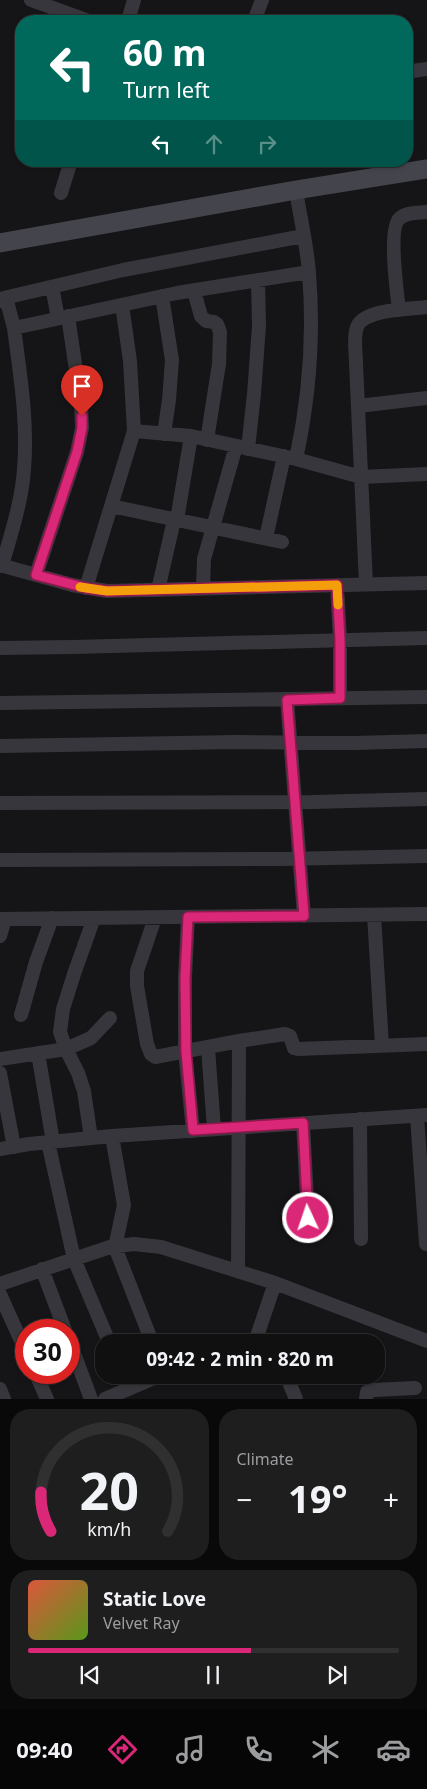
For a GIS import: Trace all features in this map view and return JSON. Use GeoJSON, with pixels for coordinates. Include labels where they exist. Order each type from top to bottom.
{"type":"FeatureCollection","features":[{"type":"Feature","properties":{"kind":"street"},"geometry":{"type":"LineString","coordinates":[[31,0],[72,15]]}},
{"type":"Feature","properties":{"kind":"street"},"geometry":{"type":"LineString","coordinates":[[130,15],[134,0]]}},
{"type":"Feature","properties":{"kind":"street"},"geometry":{"type":"LineString","coordinates":[[256,15],[262,0]]}},
{"type":"Feature","properties":{"kind":"street"},"geometry":{"type":"LineString","coordinates":[[413,71],[427,69]]}},
{"type":"Feature","properties":{"kind":"street"},"geometry":{"type":"LineString","coordinates":[[60,193],[69,167]]}},
{"type":"Feature","properties":{"kind":"street"},"geometry":{"type":"LineString","coordinates":[[0,243],[296,190],[427,169]]}},
{"type":"Feature","properties":{"kind":"street"},"geometry":{"type":"LineString","coordinates":[[266,538],[306,404],[311,324],[309,272],[296,190]]}},
{"type":"Feature","properties":{"kind":"street"},"geometry":{"type":"LineString","coordinates":[[399,310],[394,260],[396,223],[399,218],[405,215],[427,212]]}},
{"type":"Feature","properties":{"kind":"street"},"geometry":{"type":"LineString","coordinates":[[0,299],[123,270],[303,236]]}},
{"type":"Feature","properties":{"kind":"street"},"geometry":{"type":"LineString","coordinates":[[14,328],[162,296],[309,272]]}},
{"type":"Feature","properties":{"kind":"street"},"geometry":{"type":"LineString","coordinates":[[203,589],[204,559],[212,528],[242,447],[254,394],[259,326],[258,280]]}},
{"type":"Feature","properties":{"kind":"street"},"geometry":{"type":"LineString","coordinates":[[36,575],[77,452],[82,428],[81,404],[63,317],[52,287]]}},
{"type":"Feature","properties":{"kind":"street"},"geometry":{"type":"LineString","coordinates":[[194,291],[199,313],[203,319],[217,324],[220,332],[219,364],[207,440]]}},
{"type":"Feature","properties":{"kind":"street"},"geometry":{"type":"LineString","coordinates":[[162,296],[172,360],[164,434]]}},
{"type":"Feature","properties":{"kind":"street"},"geometry":{"type":"LineString","coordinates":[[0,299],[8,305],[14,328],[21,379],[24,430],[24,469],[19,504],[1,565],[86,588],[107,591],[427,583]]}},
{"type":"Feature","properties":{"kind":"street"},"geometry":{"type":"LineString","coordinates":[[86,588],[134,432],[130,361],[122,305]]}},
{"type":"Feature","properties":{"kind":"street"},"geometry":{"type":"LineString","coordinates":[[366,584],[358,406],[357,326],[368,316],[427,307]]}},
{"type":"Feature","properties":{"kind":"street"},"geometry":{"type":"LineString","coordinates":[[358,406],[427,398]]}},
{"type":"Feature","properties":{"kind":"street"},"geometry":{"type":"LineString","coordinates":[[134,432],[191,436],[290,458],[361,477],[427,474]]}},
{"type":"Feature","properties":{"kind":"street"},"geometry":{"type":"LineString","coordinates":[[158,590],[174,520],[178,514],[191,436]]}},
{"type":"Feature","properties":{"kind":"street"},"geometry":{"type":"LineString","coordinates":[[111,506],[282,542]]}},
{"type":"Feature","properties":{"kind":"street"},"geometry":{"type":"LineString","coordinates":[[337,585],[340,640],[340,698]]}},
{"type":"Feature","properties":{"kind":"street"},"geometry":{"type":"LineString","coordinates":[[0,648],[427,638]]}},
{"type":"Feature","properties":{"kind":"street"},"geometry":{"type":"LineString","coordinates":[[0,703],[427,697]]}},
{"type":"Feature","properties":{"kind":"street"},"geometry":{"type":"LineString","coordinates":[[287,700],[304,916]]}},
{"type":"Feature","properties":{"kind":"street"},"geometry":{"type":"LineString","coordinates":[[0,746],[427,741]]}},
{"type":"Feature","properties":{"kind":"street"},"geometry":{"type":"LineString","coordinates":[[0,803],[296,802],[427,799]]}},
{"type":"Feature","properties":{"kind":"street"},"geometry":{"type":"LineString","coordinates":[[0,860],[299,859],[427,856]]}},
{"type":"Feature","properties":{"kind":"street"},"geometry":{"type":"LineString","coordinates":[[0,936],[2,919],[427,914]]}},
{"type":"Feature","properties":{"kind":"street"},"geometry":{"type":"LineString","coordinates":[[374,915],[382,1046]]}},
{"type":"Feature","properties":{"kind":"street"},"geometry":{"type":"LineString","coordinates":[[188,917],[185,978],[186,1051],[193,1130]]}},
{"type":"Feature","properties":{"kind":"street"},"geometry":{"type":"LineString","coordinates":[[21,1015],[36,962],[52,918]]}},
{"type":"Feature","properties":{"kind":"street"},"geometry":{"type":"LineString","coordinates":[[91,1138],[84,1091],[60,1032],[64,1009],[74,974],[94,918]]}},
{"type":"Feature","properties":{"kind":"street"},"geometry":{"type":"LineString","coordinates":[[155,918],[137,971],[137,986],[147,1044],[151,1054],[155,1057],[256,1037],[285,1034],[290,1036],[294,1048],[298,1049],[427,1044]]}},
{"type":"Feature","properties":{"kind":"street"},"geometry":{"type":"LineString","coordinates":[[0,1059],[66,1049],[91,1038],[110,1018]]}},
{"type":"Feature","properties":{"kind":"street"},"geometry":{"type":"LineString","coordinates":[[238,1271],[239,1041]]}},
{"type":"Feature","properties":{"kind":"street"},"geometry":{"type":"LineString","coordinates":[[208,1048],[214,1129]]}},
{"type":"Feature","properties":{"kind":"street"},"geometry":{"type":"LineString","coordinates":[[38,1053],[50,1142],[74,1258],[106,1334]]}},
{"type":"Feature","properties":{"kind":"street"},"geometry":{"type":"LineString","coordinates":[[0,1073],[7,1148],[112,1136],[422,1116],[426,1244]]}},
{"type":"Feature","properties":{"kind":"street"},"geometry":{"type":"LineString","coordinates":[[360,1120],[361,1239]]}},
{"type":"Feature","properties":{"kind":"street"},"geometry":{"type":"LineString","coordinates":[[303,1123],[309,1237]]}},
{"type":"Feature","properties":{"kind":"street"},"geometry":{"type":"LineString","coordinates":[[112,1136],[124,1205],[115,1247],[149,1334]]}},
{"type":"Feature","properties":{"kind":"street"},"geometry":{"type":"LineString","coordinates":[[0,1284],[74,1258],[115,1247],[134,1244],[160,1247],[275,1283],[427,1341]]}},
{"type":"Feature","properties":{"kind":"street"},"geometry":{"type":"LineString","coordinates":[[42,1269],[61,1319]]}},
{"type":"Feature","properties":{"kind":"street"},"geometry":{"type":"LineString","coordinates":[[258,1334],[275,1283]]}},
{"type":"Feature","properties":{"kind":"street"},"geometry":{"type":"LineString","coordinates":[[0,1294],[15,1327]]}},
{"type":"Feature","properties":{"kind":"street"},"geometry":{"type":"LineString","coordinates":[[80,1370],[91,1399]]}},
{"type":"Feature","properties":{"kind":"street"},"geometry":{"type":"LineString","coordinates":[[40,1384],[47,1399]]}},
{"type":"Feature","properties":{"kind":"street"},"geometry":{"type":"LineString","coordinates":[[126,1384],[128,1389]]}},
{"type":"Feature","properties":{"kind":"street"},"geometry":{"type":"LineString","coordinates":[[105,1399],[140,1384]]}},
{"type":"Feature","properties":{"kind":"street"},"geometry":{"type":"LineString","coordinates":[[290,1384],[296,1399]]}},
{"type":"Feature","properties":{"kind":"street"},"geometry":{"type":"LineString","coordinates":[[366,1399],[368,1392],[374,1390],[415,1388]]}},
{"type":"Feature","properties":{"kind":"street"},"geometry":{"type":"LineString","coordinates":[[0,1389],[4,1399]]}},
{"type":"Feature","properties":{"kind":"slow traffic"},"geometry":{"type":"LineString","coordinates":[[80,587],[107,591],[337,585],[338,605]]}},
{"type":"Feature","properties":{"kind":"route"},"geometry":{"type":"LineString","coordinates":[[82,416],[82,428],[77,452],[36,575],[72,585],[107,591],[337,585],[340,640],[340,698],[287,700],[304,916],[188,917],[185,978],[186,1051],[193,1130],[303,1123],[308,1218]]}}]}
